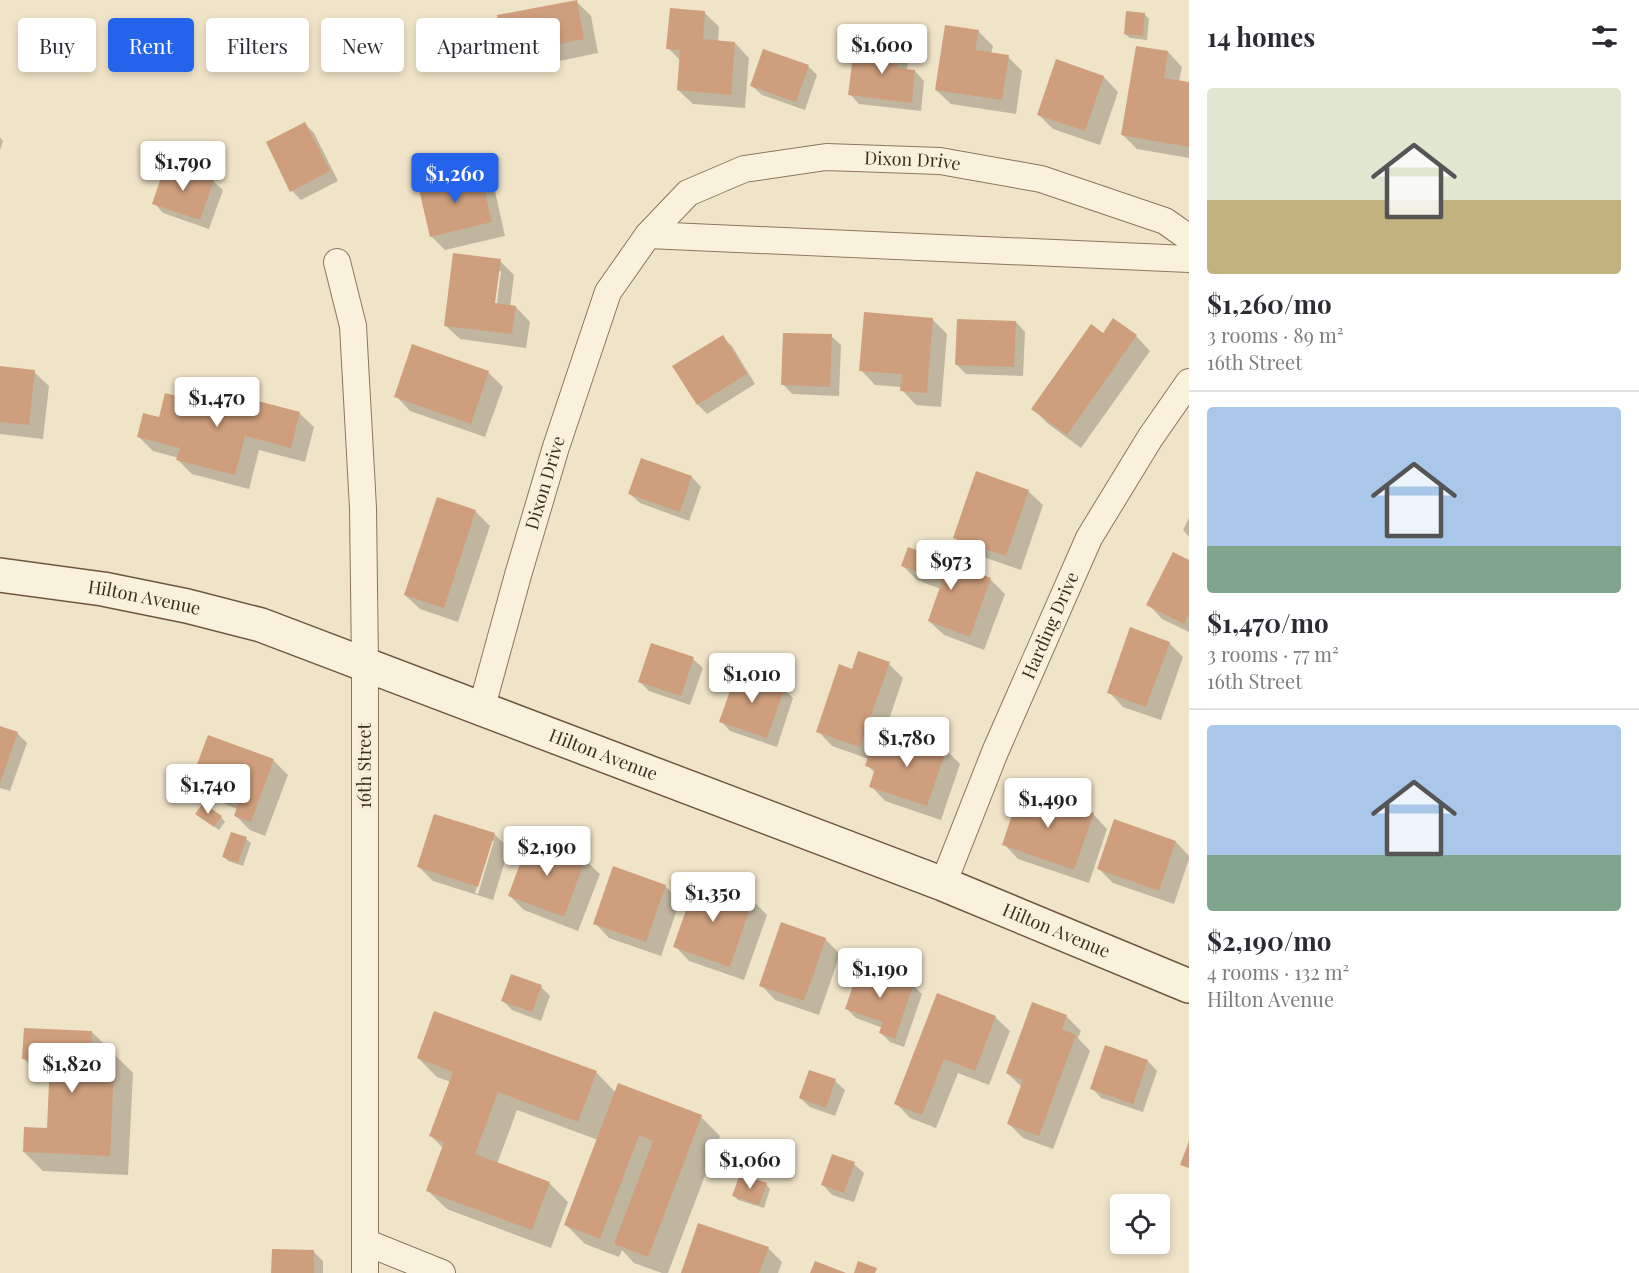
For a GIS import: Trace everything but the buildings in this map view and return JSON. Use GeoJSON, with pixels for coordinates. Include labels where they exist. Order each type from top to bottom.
{"type":"FeatureCollection","features":[{"type":"Feature","properties":{"kind":"street","name":"Dixon Drive"},"geometry":{"type":"LineString","coordinates":[[481,710],[553,458],[608,292],[648,235],[688,194],[744,169],[826,157],[940,161],[1041,179],[1165,221],[1189,238]]}},
{"type":"Feature","properties":{"kind":"street"},"geometry":{"type":"LineString","coordinates":[[648,235],[1189,258]]}},
{"type":"Feature","properties":{"kind":"street","name":"16th Street"},"geometry":{"type":"LineString","coordinates":[[337,261],[353,326],[363,508],[365,1273]]}},
{"type":"Feature","properties":{"kind":"street","name":"Harding Drive"},"geometry":{"type":"LineString","coordinates":[[943,884],[995,752],[1089,538],[1150,438],[1189,382]]}},
{"type":"Feature","properties":{"kind":"street","name":"Hilton Avenue"},"geometry":{"type":"LineString","coordinates":[[0,575],[103,589],[187,606],[261,625],[943,884],[1189,986]]}},
{"type":"Feature","properties":{"kind":"street"},"geometry":{"type":"LineString","coordinates":[[365,1242],[442,1273]]}}]}
